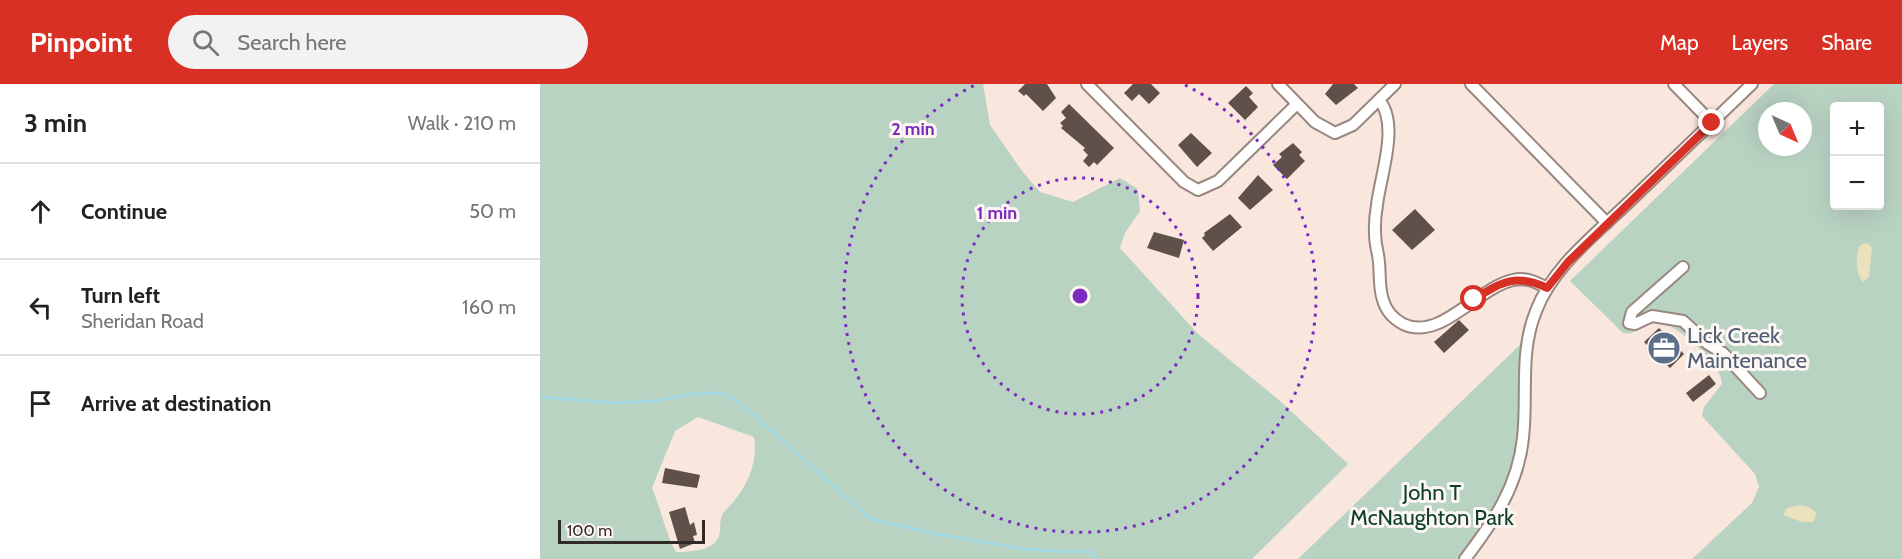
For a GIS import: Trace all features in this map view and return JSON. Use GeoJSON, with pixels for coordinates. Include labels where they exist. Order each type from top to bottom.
{"type":"FeatureCollection","features":[{"type":"Feature","properties":{"kind":"street"},"geometry":{"type":"LineString","coordinates":[[1087,84],[1184,182],[1198,190],[1218,181],[1297,104]]}},
{"type":"Feature","properties":{"kind":"street"},"geometry":{"type":"LineString","coordinates":[[1278,84],[1320,126],[1335,133],[1348,129],[1395,84]]}},
{"type":"Feature","properties":{"kind":"street"},"geometry":{"type":"LineString","coordinates":[[1472,84],[1607,223]]}},
{"type":"Feature","properties":{"kind":"street"},"geometry":{"type":"LineString","coordinates":[[1674,84],[1712,123]]}},
{"type":"Feature","properties":{"kind":"street"},"geometry":{"type":"LineString","coordinates":[[1465,559],[1493,523],[1515,477],[1523,437],[1524,359],[1527,338],[1536,309],[1547,288],[1568,262],[1607,223],[1752,84]]}},
{"type":"Feature","properties":{"kind":"street"},"geometry":{"type":"LineString","coordinates":[[1379,100],[1387,112],[1388,128],[1385,169],[1377,205],[1375,241],[1381,292],[1389,312],[1409,326],[1426,327],[1448,319],[1483,294],[1512,280],[1527,279],[1547,288]]}},
{"type":"Feature","properties":{"kind":"street"},"geometry":{"type":"LineString","coordinates":[[1683,267],[1632,312],[1629,323],[1635,324],[1652,316],[1683,321],[1708,344],[1723,353],[1760,393]]}},
{"type":"Feature","properties":{"kind":"green space"},"geometry":{"type":"Polygon","coordinates":[[[540,84],[983,84],[990,125],[1022,171],[1040,192],[1073,202],[1120,178],[1138,189],[1140,211],[1125,233],[1120,248],[1198,334],[1279,400],[1348,464],[1252,559],[540,559],[540,84]],[[698,417],[675,431],[652,488],[676,552],[700,550],[716,542],[722,515],[739,494],[751,471],[755,454],[754,437],[698,417]]]}},
{"type":"Feature","properties":{"kind":"green space"},"geometry":{"type":"Polygon","coordinates":[[[1774,84],[1902,84],[1902,559],[1692,559],[1752,503],[1759,487],[1755,474],[1702,416],[1704,407],[1722,384],[1715,366],[1707,356],[1676,329],[1666,324],[1653,323],[1632,333],[1623,333],[1570,281],[1774,84]]]}},
{"type":"Feature","properties":{"kind":"green space","name":"John T McNaughton Park"},"geometry":{"type":"Polygon","coordinates":[[[1527,338],[1517,470],[1462,559],[1298,559],[1527,338]]]}},
{"type":"Feature","properties":{"kind":"sand"},"geometry":{"type":"Polygon","coordinates":[[[1867,243],[1872,248],[1869,277],[1863,282],[1858,270],[1857,254],[1860,245],[1867,243]]]}},
{"type":"Feature","properties":{"kind":"sand"},"geometry":{"type":"Polygon","coordinates":[[[1800,505],[1809,507],[1817,513],[1813,522],[1802,522],[1783,515],[1787,508],[1800,505]]]}},
{"type":"Feature","properties":{"kind":"building"},"geometry":{"type":"Polygon","coordinates":[[[1025,84],[1047,84],[1056,98],[1043,111],[1026,94],[1024,96],[1018,91],[1025,84]]]}},
{"type":"Feature","properties":{"kind":"building"},"geometry":{"type":"Polygon","coordinates":[[[1133,84],[1151,84],[1160,93],[1149,104],[1139,94],[1132,101],[1124,93],[1133,84]]]}},
{"type":"Feature","properties":{"kind":"building"},"geometry":{"type":"Polygon","coordinates":[[[1333,84],[1354,84],[1358,88],[1336,105],[1325,94],[1333,84]]]}},
{"type":"Feature","properties":{"kind":"building"},"geometry":{"type":"Polygon","coordinates":[[[1246,86],[1253,93],[1249,97],[1258,107],[1245,120],[1228,103],[1246,86]]]}},
{"type":"Feature","properties":{"kind":"building"},"geometry":{"type":"Polygon","coordinates":[[[1069,104],[1114,148],[1097,165],[1094,162],[1089,167],[1083,161],[1088,155],[1083,150],[1085,148],[1061,128],[1063,126],[1060,123],[1066,118],[1061,112],[1069,104]]]}},
{"type":"Feature","properties":{"kind":"building"},"geometry":{"type":"Polygon","coordinates":[[[1191,133],[1212,153],[1197,167],[1178,145],[1191,133]]]}},
{"type":"Feature","properties":{"kind":"building"},"geometry":{"type":"Polygon","coordinates":[[[1293,143],[1302,152],[1299,155],[1305,161],[1287,179],[1273,165],[1282,157],[1279,154],[1293,143]]]}},
{"type":"Feature","properties":{"kind":"building"},"geometry":{"type":"Polygon","coordinates":[[[1258,175],[1273,190],[1250,210],[1238,198],[1258,175]]]}},
{"type":"Feature","properties":{"kind":"building"},"geometry":{"type":"Polygon","coordinates":[[[1415,209],[1435,230],[1412,250],[1392,230],[1415,209]]]}},
{"type":"Feature","properties":{"kind":"building"},"geometry":{"type":"Polygon","coordinates":[[[1230,214],[1242,227],[1213,251],[1202,238],[1204,233],[1230,214]]]}},
{"type":"Feature","properties":{"kind":"building"},"geometry":{"type":"Polygon","coordinates":[[[1154,232],[1184,240],[1179,258],[1147,248],[1154,232]]]}},
{"type":"Feature","properties":{"kind":"building"},"geometry":{"type":"Polygon","coordinates":[[[1459,320],[1469,330],[1444,353],[1434,342],[1459,320]]]}},
{"type":"Feature","properties":{"kind":"building"},"geometry":{"type":"Polygon","coordinates":[[[1659,328],[1684,354],[1670,368],[1644,342],[1659,328]]]}},
{"type":"Feature","properties":{"kind":"building"},"geometry":{"type":"Polygon","coordinates":[[[1709,375],[1716,384],[1693,402],[1686,393],[1709,375]]]}},
{"type":"Feature","properties":{"kind":"building"},"geometry":{"type":"Polygon","coordinates":[[[665,468],[700,475],[697,488],[662,483],[665,468]]]}},
{"type":"Feature","properties":{"kind":"building"},"geometry":{"type":"Polygon","coordinates":[[[685,507],[690,525],[694,522],[697,535],[693,536],[695,543],[680,549],[669,512],[685,507]]]}},
{"type":"Feature","properties":{"kind":"waterway"},"geometry":{"type":"LineString","coordinates":[[540,397],[616,403],[722,393],[740,403],[871,519],[936,534],[1024,549],[1089,551],[1098,559]]}},
{"type":"Feature","properties":{"kind":"place","name":"Lick Creek Maintenance"},"geometry":{"type":"Point","coordinates":[1664,348]}},
{"type":"Feature","properties":{"kind":"route"},"geometry":{"type":"LineString","coordinates":[[1474,299],[1512,280],[1527,279],[1547,288],[1568,262],[1712,123]]}}]}
